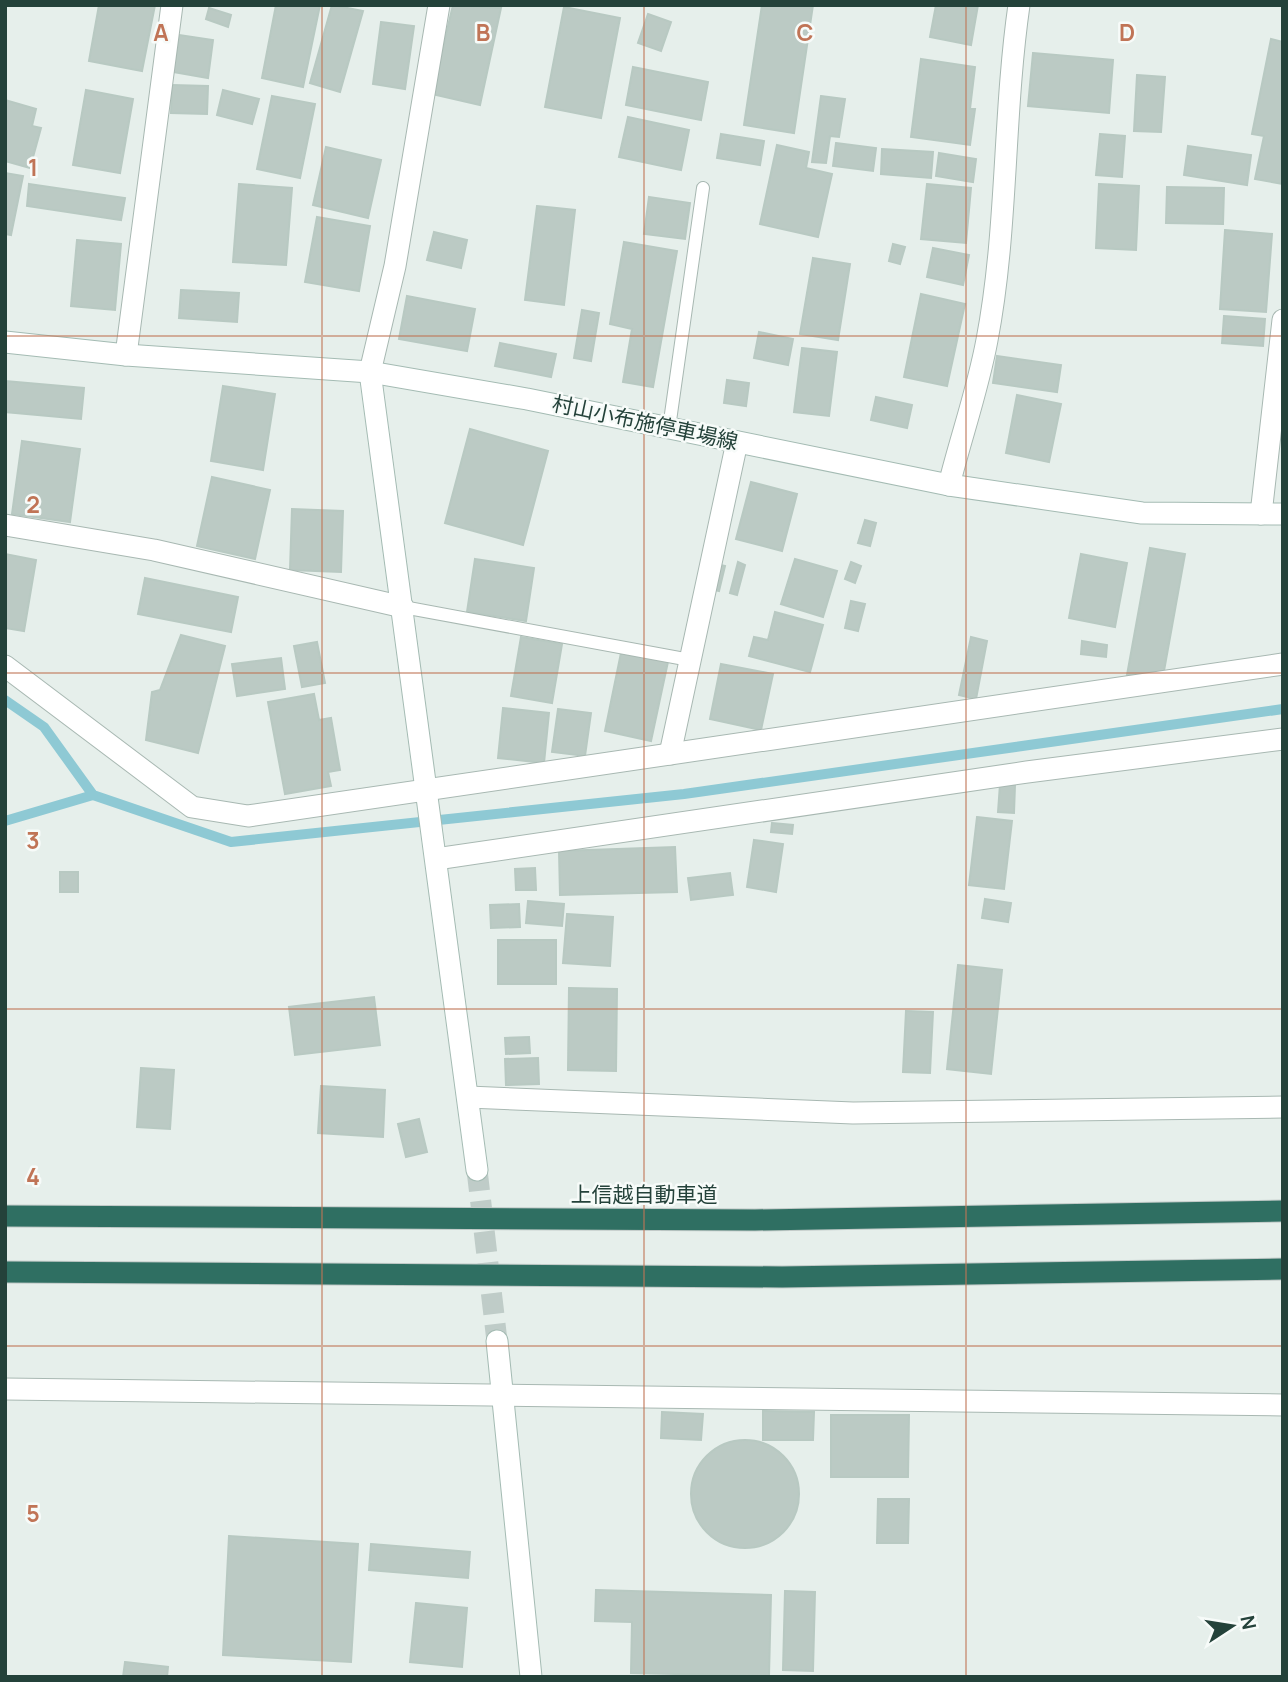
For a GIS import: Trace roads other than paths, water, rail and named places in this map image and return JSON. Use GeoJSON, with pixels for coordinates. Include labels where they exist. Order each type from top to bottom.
{"type":"FeatureCollection","features":[{"type":"Feature","properties":{"kind":"highway","name":"上信越自動車道"},"geometry":{"type":"LineString","coordinates":[[5,1216],[769,1220],[1283,1211]]}},
{"type":"Feature","properties":{"kind":"highway"},"geometry":{"type":"LineString","coordinates":[[5,1272],[782,1277],[1006,1276],[1283,1269]]}},
{"type":"Feature","properties":{"kind":"street"},"geometry":{"type":"LineString","coordinates":[[125,355],[172,5]]}},
{"type":"Feature","properties":{"kind":"street"},"geometry":{"type":"LineString","coordinates":[[439,5],[395,266],[370,372],[477,1170]]}},
{"type":"Feature","properties":{"kind":"street"},"geometry":{"type":"LineString","coordinates":[[948,485],[987,341],[1004,200],[1012,55],[1018,5]]}},
{"type":"Feature","properties":{"kind":"street"},"geometry":{"type":"LineString","coordinates":[[1261,514],[1283,320]]}},
{"type":"Feature","properties":{"kind":"street","name":"村山小布施停車場線"},"geometry":{"type":"LineString","coordinates":[[5,342],[125,355],[370,372],[527,399],[948,485],[1142,513],[1283,514]]}},
{"type":"Feature","properties":{"kind":"street"},"geometry":{"type":"LineString","coordinates":[[670,754],[737,442]]}},
{"type":"Feature","properties":{"kind":"street"},"geometry":{"type":"LineString","coordinates":[[5,525],[154,550],[403,607]]}},
{"type":"Feature","properties":{"kind":"street"},"geometry":{"type":"LineString","coordinates":[[5,666],[192,807],[247,816],[427,794],[670,754],[1283,664]]}},
{"type":"Feature","properties":{"kind":"street"},"geometry":{"type":"LineString","coordinates":[[436,859],[1027,772],[1283,739]]}},
{"type":"Feature","properties":{"kind":"street"},"geometry":{"type":"LineString","coordinates":[[468,1097],[853,1113],[1283,1107]]}},
{"type":"Feature","properties":{"kind":"street"},"geometry":{"type":"LineString","coordinates":[[498,1341],[531,1677]]}},
{"type":"Feature","properties":{"kind":"street"},"geometry":{"type":"LineString","coordinates":[[5,1389],[503,1393],[1283,1405]]}},
{"type":"Feature","properties":{"kind":"lane"},"geometry":{"type":"LineString","coordinates":[[669,428],[703,188]]}},
{"type":"Feature","properties":{"kind":"lane"},"geometry":{"type":"LineString","coordinates":[[403,607],[690,660]]}},
{"type":"Feature","properties":{"kind":"waterway"},"geometry":{"type":"LineString","coordinates":[[5,700],[44,727],[93,795],[231,842],[684,794],[1283,709]]}},
{"type":"Feature","properties":{"kind":"waterway"},"geometry":{"type":"LineString","coordinates":[[5,821],[93,795]]}},
{"type":"Feature","properties":{"kind":"tunnel"},"geometry":{"type":"LineString","coordinates":[[477,1170],[497,1341]]}}]}
